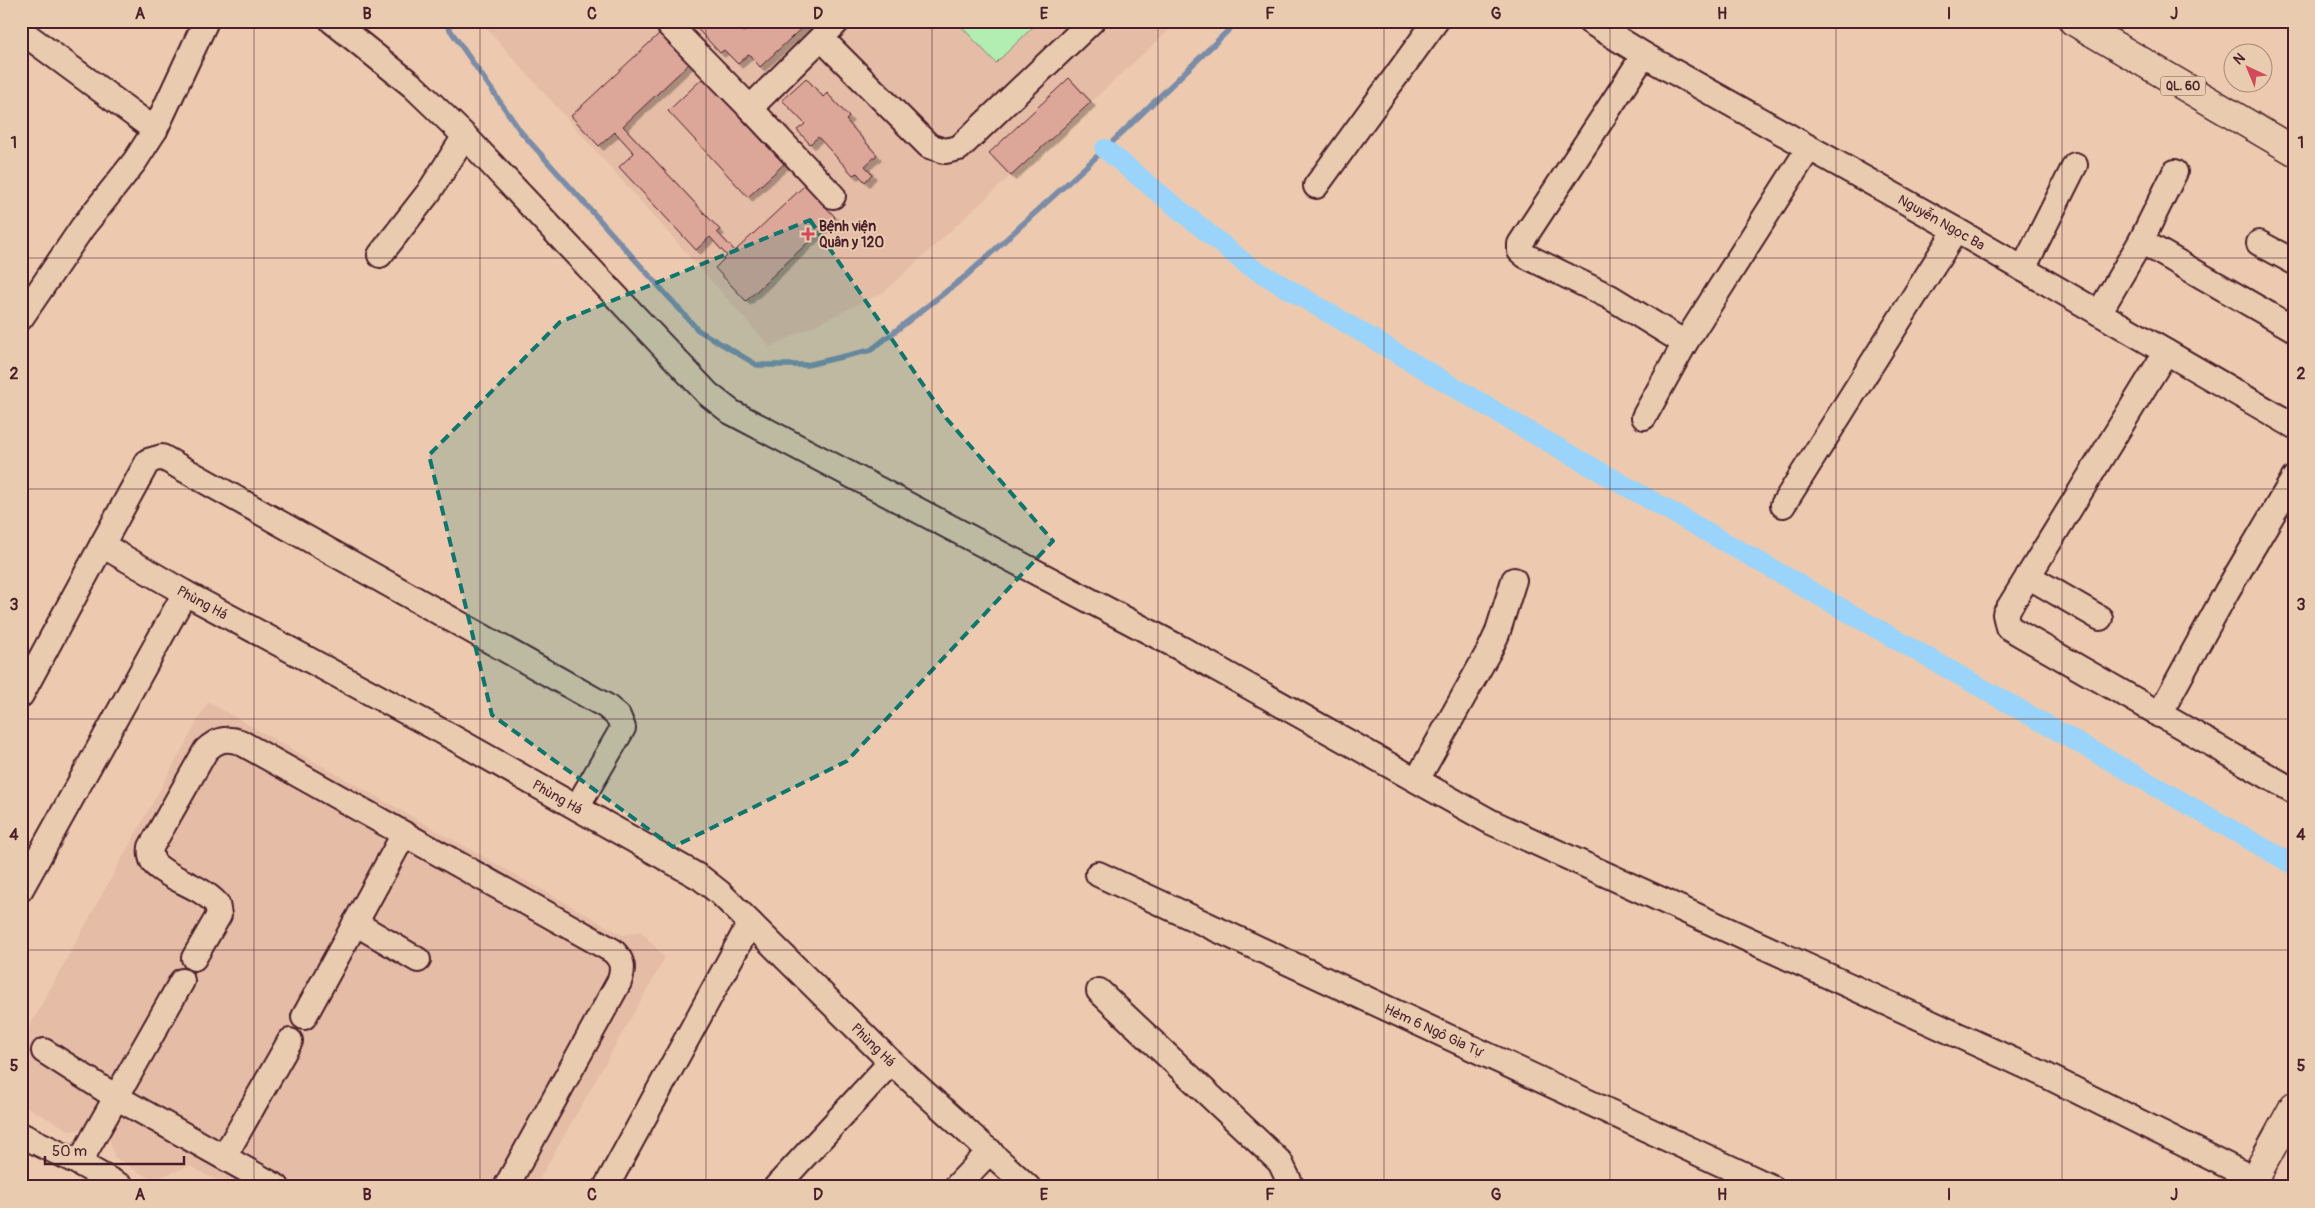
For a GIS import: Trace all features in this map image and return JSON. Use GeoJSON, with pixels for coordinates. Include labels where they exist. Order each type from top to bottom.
{"type":"FeatureCollection","features":[{"type":"Feature","properties":{"kind":"main road","name":"QL. 60"},"geometry":{"type":"LineString","coordinates":[[2073,21],[2294,151]]}},
{"type":"Feature","properties":{"kind":"main road"},"geometry":{"type":"LineString","coordinates":[[2252,1183],[2294,1106]]}},
{"type":"Feature","properties":{"kind":"street"},"geometry":{"type":"LineString","coordinates":[[21,318],[82,228],[135,161],[155,130],[206,21]]}},
{"type":"Feature","properties":{"kind":"street"},"geometry":{"type":"LineString","coordinates":[[332,21],[413,86],[465,136],[719,404],[1420,773],[1531,842],[2027,1066],[2252,1183]]}},
{"type":"Feature","properties":{"kind":"street"},"geometry":{"type":"LineString","coordinates":[[750,108],[822,39],[838,21]]}},
{"type":"Feature","properties":{"kind":"street"},"geometry":{"type":"LineString","coordinates":[[822,39],[929,146],[944,151],[959,148],[1092,21]]}},
{"type":"Feature","properties":{"kind":"street"},"geometry":{"type":"LineString","coordinates":[[1316,186],[1436,21]]}},
{"type":"Feature","properties":{"kind":"street","name":"Nguyễn Ngọc Ba"},"geometry":{"type":"LineString","coordinates":[[1589,21],[1644,55],[1956,230],[2294,426]]}},
{"type":"Feature","properties":{"kind":"street"},"geometry":{"type":"LineString","coordinates":[[669,24],[833,196]]}},
{"type":"Feature","properties":{"kind":"street"},"geometry":{"type":"LineString","coordinates":[[21,31],[155,130]]}},
{"type":"Feature","properties":{"kind":"street"},"geometry":{"type":"LineString","coordinates":[[1644,55],[1520,244],[1520,251],[1526,256],[1610,297],[1685,343]]}},
{"type":"Feature","properties":{"kind":"street"},"geometry":{"type":"LineString","coordinates":[[380,255],[429,192],[465,136]]}},
{"type":"Feature","properties":{"kind":"street"},"geometry":{"type":"LineString","coordinates":[[1644,417],[1685,343],[1809,148]]}},
{"type":"Feature","properties":{"kind":"street"},"geometry":{"type":"LineString","coordinates":[[2023,269],[2075,164]]}},
{"type":"Feature","properties":{"kind":"street"},"geometry":{"type":"LineString","coordinates":[[2099,313],[2141,241],[2175,172]]}},
{"type":"Feature","properties":{"kind":"street"},"geometry":{"type":"LineString","coordinates":[[1783,505],[1956,230]]}},
{"type":"Feature","properties":{"kind":"street"},"geometry":{"type":"LineString","coordinates":[[2141,241],[2293,326]]}},
{"type":"Feature","properties":{"kind":"street"},"geometry":{"type":"LineString","coordinates":[[2259,243],[2294,262]]}},
{"type":"Feature","properties":{"kind":"street"},"geometry":{"type":"LineString","coordinates":[[2166,352],[2005,614],[2008,627],[2294,791]]}},
{"type":"Feature","properties":{"kind":"street"},"geometry":{"type":"LineString","coordinates":[[21,696],[148,461],[162,457],[597,702],[618,716],[623,728],[577,807]]}},
{"type":"Feature","properties":{"kind":"street"},"geometry":{"type":"LineString","coordinates":[[2159,714],[2226,591],[2286,510],[2294,478]]}},
{"type":"Feature","properties":{"kind":"street","name":"Phùng Há"},"geometry":{"type":"LineString","coordinates":[[102,545],[185,593],[443,732],[701,878],[750,923],[891,1062],[1028,1187]]}},
{"type":"Feature","properties":{"kind":"street"},"geometry":{"type":"LineString","coordinates":[[2028,576],[2100,618]]}},
{"type":"Feature","properties":{"kind":"street"},"geometry":{"type":"LineString","coordinates":[[1420,773],[1493,642],[1514,580]]}},
{"type":"Feature","properties":{"kind":"street"},"geometry":{"type":"LineString","coordinates":[[21,889],[185,593]]}},
{"type":"Feature","properties":{"kind":"street"},"geometry":{"type":"LineString","coordinates":[[1420,773],[1424,747],[1467,672]]}},
{"type":"Feature","properties":{"kind":"street"},"geometry":{"type":"LineString","coordinates":[[194,958],[219,915],[217,904],[203,891],[158,868],[152,860],[151,847],[206,750],[213,743],[231,739],[240,742],[613,951],[620,958],[623,969],[614,990],[506,1187]]}},
{"type":"Feature","properties":{"kind":"street"},"geometry":{"type":"LineString","coordinates":[[304,1017],[404,834]]}},
{"type":"Feature","properties":{"kind":"street","name":"Hẻm 6 Ngô Gia Tự"},"geometry":{"type":"LineString","coordinates":[[1098,874],[1771,1187]]}},
{"type":"Feature","properties":{"kind":"street"},"geometry":{"type":"LineString","coordinates":[[355,923],[418,960]]}},
{"type":"Feature","properties":{"kind":"street"},"geometry":{"type":"LineString","coordinates":[[606,1187],[750,923]]}},
{"type":"Feature","properties":{"kind":"street"},"geometry":{"type":"LineString","coordinates":[[79,1163],[182,981]]}},
{"type":"Feature","properties":{"kind":"street"},"geometry":{"type":"LineString","coordinates":[[1099,991],[1280,1162],[1292,1187]]}},
{"type":"Feature","properties":{"kind":"street"},"geometry":{"type":"LineString","coordinates":[[224,1157],[290,1041]]}},
{"type":"Feature","properties":{"kind":"street"},"geometry":{"type":"LineString","coordinates":[[44,1052],[116,1097],[277,1187]]}},
{"type":"Feature","properties":{"kind":"street"},"geometry":{"type":"LineString","coordinates":[[776,1187],[891,1062]]}},
{"type":"Feature","properties":{"kind":"street"},"geometry":{"type":"LineString","coordinates":[[21,1135],[79,1163],[122,1187]]}},
{"type":"Feature","properties":{"kind":"street"},"geometry":{"type":"LineString","coordinates":[[956,1187],[990,1151]]}},
{"type":"Feature","properties":{"kind":"highlighted area"},"geometry":{"type":"Polygon","coordinates":[[[810,220],[946,418],[1053,541],[847,761],[673,847],[492,715],[429,455],[560,322],[810,220]]]}},
{"type":"Feature","properties":{"kind":"shaded area","name":"Bệnh viện Quân y 120"},"geometry":{"type":"Polygon","coordinates":[[[480,21],[1179,21],[884,292],[770,347],[480,21]]]}},
{"type":"Feature","properties":{"kind":"shaded area"},"geometry":{"type":"Polygon","coordinates":[[[208,702],[623,935],[641,931],[665,958],[535,1187],[228,1187],[190,1166],[152,1180],[114,1157],[110,1140],[87,1128],[71,1131],[21,1104],[21,1042],[208,702]]]}},
{"type":"Feature","properties":{"kind":"green space"},"geometry":{"type":"Polygon","coordinates":[[[956,21],[1032,21],[1035,25],[996,63],[956,21]]]}},
{"type":"Feature","properties":{"kind":"building"},"geometry":{"type":"Polygon","coordinates":[[[690,21],[734,21],[744,32],[756,21],[809,21],[760,67],[749,54],[738,64],[724,50],[720,53],[690,21]]]}},
{"type":"Feature","properties":{"kind":"building"},"geometry":{"type":"Polygon","coordinates":[[[661,32],[690,63],[623,126],[720,230],[717,232],[735,251],[805,185],[835,217],[746,301],[715,268],[727,256],[710,237],[696,250],[619,167],[634,153],[615,132],[599,146],[571,116],[661,32]]]}},
{"type":"Feature","properties":{"kind":"building"},"geometry":{"type":"Polygon","coordinates":[[[703,78],[784,164],[748,197],[668,111],[703,78]]]}},
{"type":"Feature","properties":{"kind":"building"},"geometry":{"type":"Polygon","coordinates":[[[806,78],[823,97],[827,93],[849,117],[846,120],[877,155],[865,166],[872,174],[865,182],[857,173],[853,175],[818,137],[810,144],[797,130],[805,124],[782,100],[806,78]]]}},
{"type":"Feature","properties":{"kind":"building"},"geometry":{"type":"Polygon","coordinates":[[[1069,78],[1091,102],[1011,176],[989,153],[1069,78]]]}},
{"type":"Feature","properties":{"kind":"waterway"},"geometry":{"type":"LineString","coordinates":[[444,21],[521,132],[698,330],[757,365],[807,365],[871,350],[966,276],[1105,149],[1238,21]]}},
{"type":"Feature","properties":{"kind":"waterway"},"geometry":{"type":"LineString","coordinates":[[1105,149],[1246,264],[1520,426],[2294,865]]}},
{"type":"Feature","properties":{"kind":"place","name":"Bệnh viện Quân y 120"},"geometry":{"type":"Point","coordinates":[808,234]}}]}
